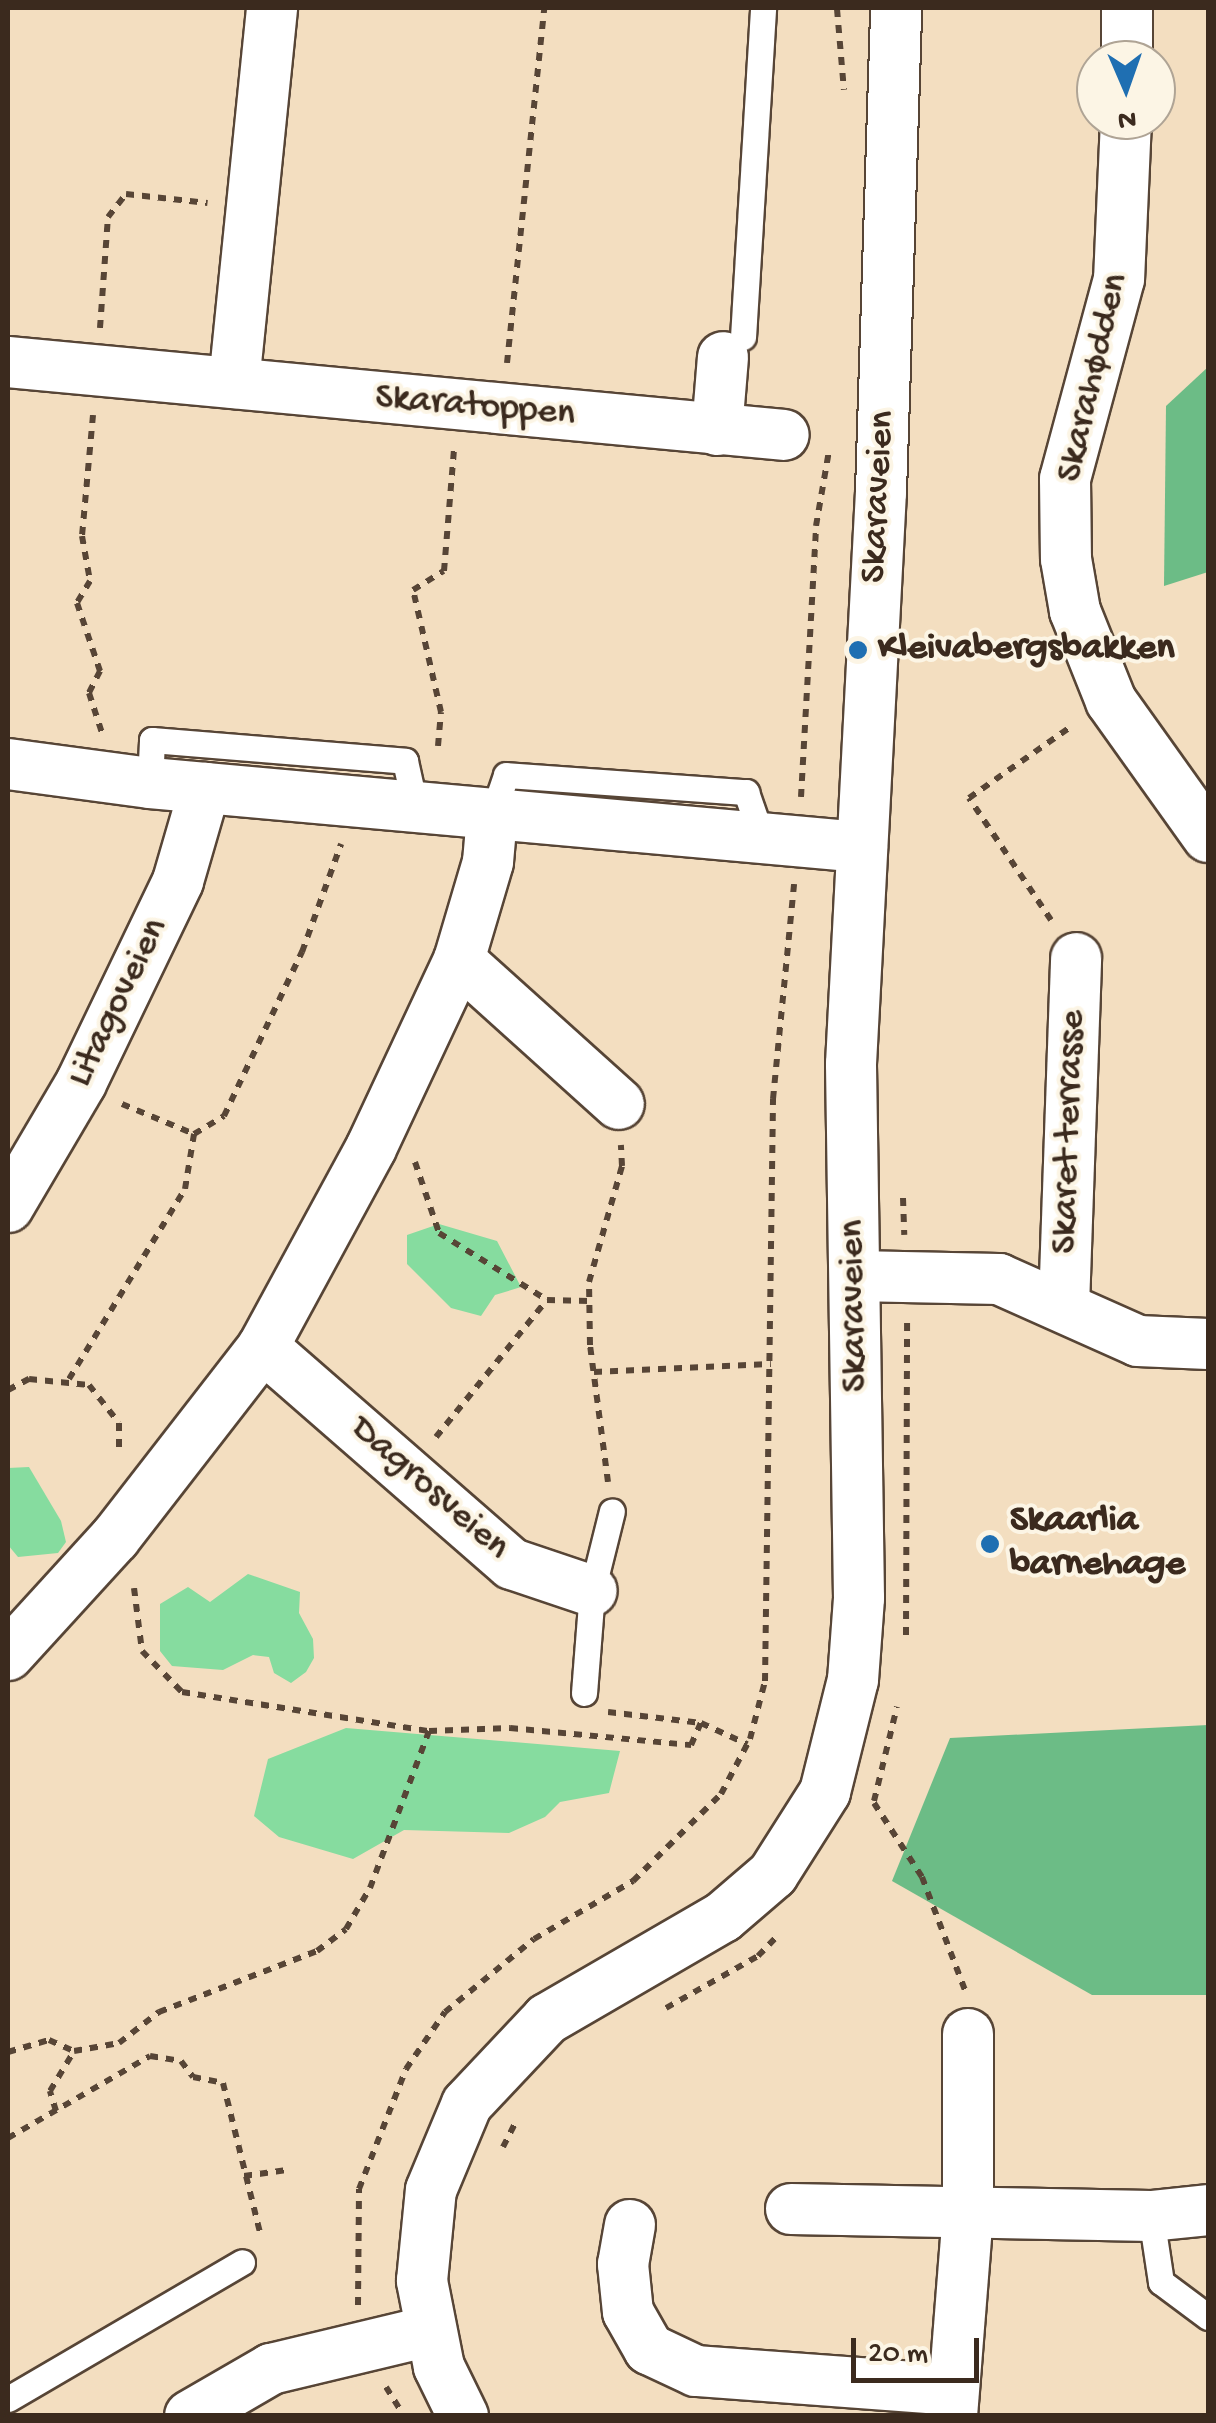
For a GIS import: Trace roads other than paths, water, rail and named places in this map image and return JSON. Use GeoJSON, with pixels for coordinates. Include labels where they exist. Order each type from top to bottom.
{"type":"FeatureCollection","features":[{"type":"Feature","properties":{"kind":"street"},"geometry":{"type":"LineString","coordinates":[[234,382],[272,8]]}},
{"type":"Feature","properties":{"kind":"street","name":"Skaraveien"},"geometry":{"type":"LineString","coordinates":[[463,2416],[429,2331],[422,2281],[431,2190],[467,2104],[548,2019],[723,1917],[773,1874],[825,1792],[853,1680],[859,1598],[851,1064],[896,8]]}},
{"type":"Feature","properties":{"kind":"street"},"geometry":{"type":"LineString","coordinates":[[1126,40],[1127,8]]}},
{"type":"Feature","properties":{"kind":"street","name":"Skarahødden"},"geometry":{"type":"LineString","coordinates":[[1125,140],[1119,279],[1067,465],[1066,559],[1075,611],[1111,701],[1208,838]]}},
{"type":"Feature","properties":{"kind":"street"},"geometry":{"type":"LineString","coordinates":[[717,430],[733,347]]}},
{"type":"Feature","properties":{"kind":"street","name":"Skaratoppen"},"geometry":{"type":"LineString","coordinates":[[8,362],[784,435]]}},
{"type":"Feature","properties":{"kind":"street"},"geometry":{"type":"LineString","coordinates":[[8,764],[129,781],[862,847]]}},
{"type":"Feature","properties":{"kind":"street","name":"Litagoveien"},"geometry":{"type":"LineString","coordinates":[[8,1207],[81,1082],[178,881],[204,788]]}},
{"type":"Feature","properties":{"kind":"street"},"geometry":{"type":"LineString","coordinates":[[8,1655],[115,1538],[263,1347],[371,1148],[459,960],[488,862],[492,816]]}},
{"type":"Feature","properties":{"kind":"street","name":"Skaret terrasse"},"geometry":{"type":"LineString","coordinates":[[1064,1306],[1076,958]]}},
{"type":"Feature","properties":{"kind":"street"},"geometry":{"type":"LineString","coordinates":[[459,960],[619,1104]]}},
{"type":"Feature","properties":{"kind":"street","name":"Skaret terrasse"},"geometry":{"type":"LineString","coordinates":[[855,1276],[999,1279],[1138,1340],[1208,1344]]}},
{"type":"Feature","properties":{"kind":"street","name":"Dagrosveien"},"geometry":{"type":"LineString","coordinates":[[263,1347],[512,1564],[592,1591]]}},
{"type":"Feature","properties":{"kind":"street"},"geometry":{"type":"LineString","coordinates":[[630,2225],[623,2264],[628,2312],[649,2349],[696,2371],[952,2403],[968,2212],[968,2034]]}},
{"type":"Feature","properties":{"kind":"street"},"geometry":{"type":"LineString","coordinates":[[791,2209],[1151,2216],[1208,2210]]}},
{"type":"Feature","properties":{"kind":"street"},"geometry":{"type":"LineString","coordinates":[[190,2416],[271,2369],[429,2331]]}},
{"type":"Feature","properties":{"kind":"lane"},"geometry":{"type":"LineString","coordinates":[[733,347],[763,8]]}},
{"type":"Feature","properties":{"kind":"lane"},"geometry":{"type":"LineString","coordinates":[[129,781],[152,740],[385,759],[405,761],[414,806]]}},
{"type":"Feature","properties":{"kind":"lane"},"geometry":{"type":"LineString","coordinates":[[584,1693],[592,1591],[612,1511]]}},
{"type":"Feature","properties":{"kind":"lane"},"geometry":{"type":"LineString","coordinates":[[1151,2216],[1161,2282],[1208,2317]]}},
{"type":"Feature","properties":{"kind":"lane"},"geometry":{"type":"LineString","coordinates":[[8,2400],[242,2262]]}},
{"type":"Feature","properties":{"kind":"place","name":"Kleivabergsbakken"},"geometry":{"type":"Point","coordinates":[858,650]}},
{"type":"Feature","properties":{"kind":"place","name":"Skaarlia barnehage"},"geometry":{"type":"Point","coordinates":[990,1544]}}]}
